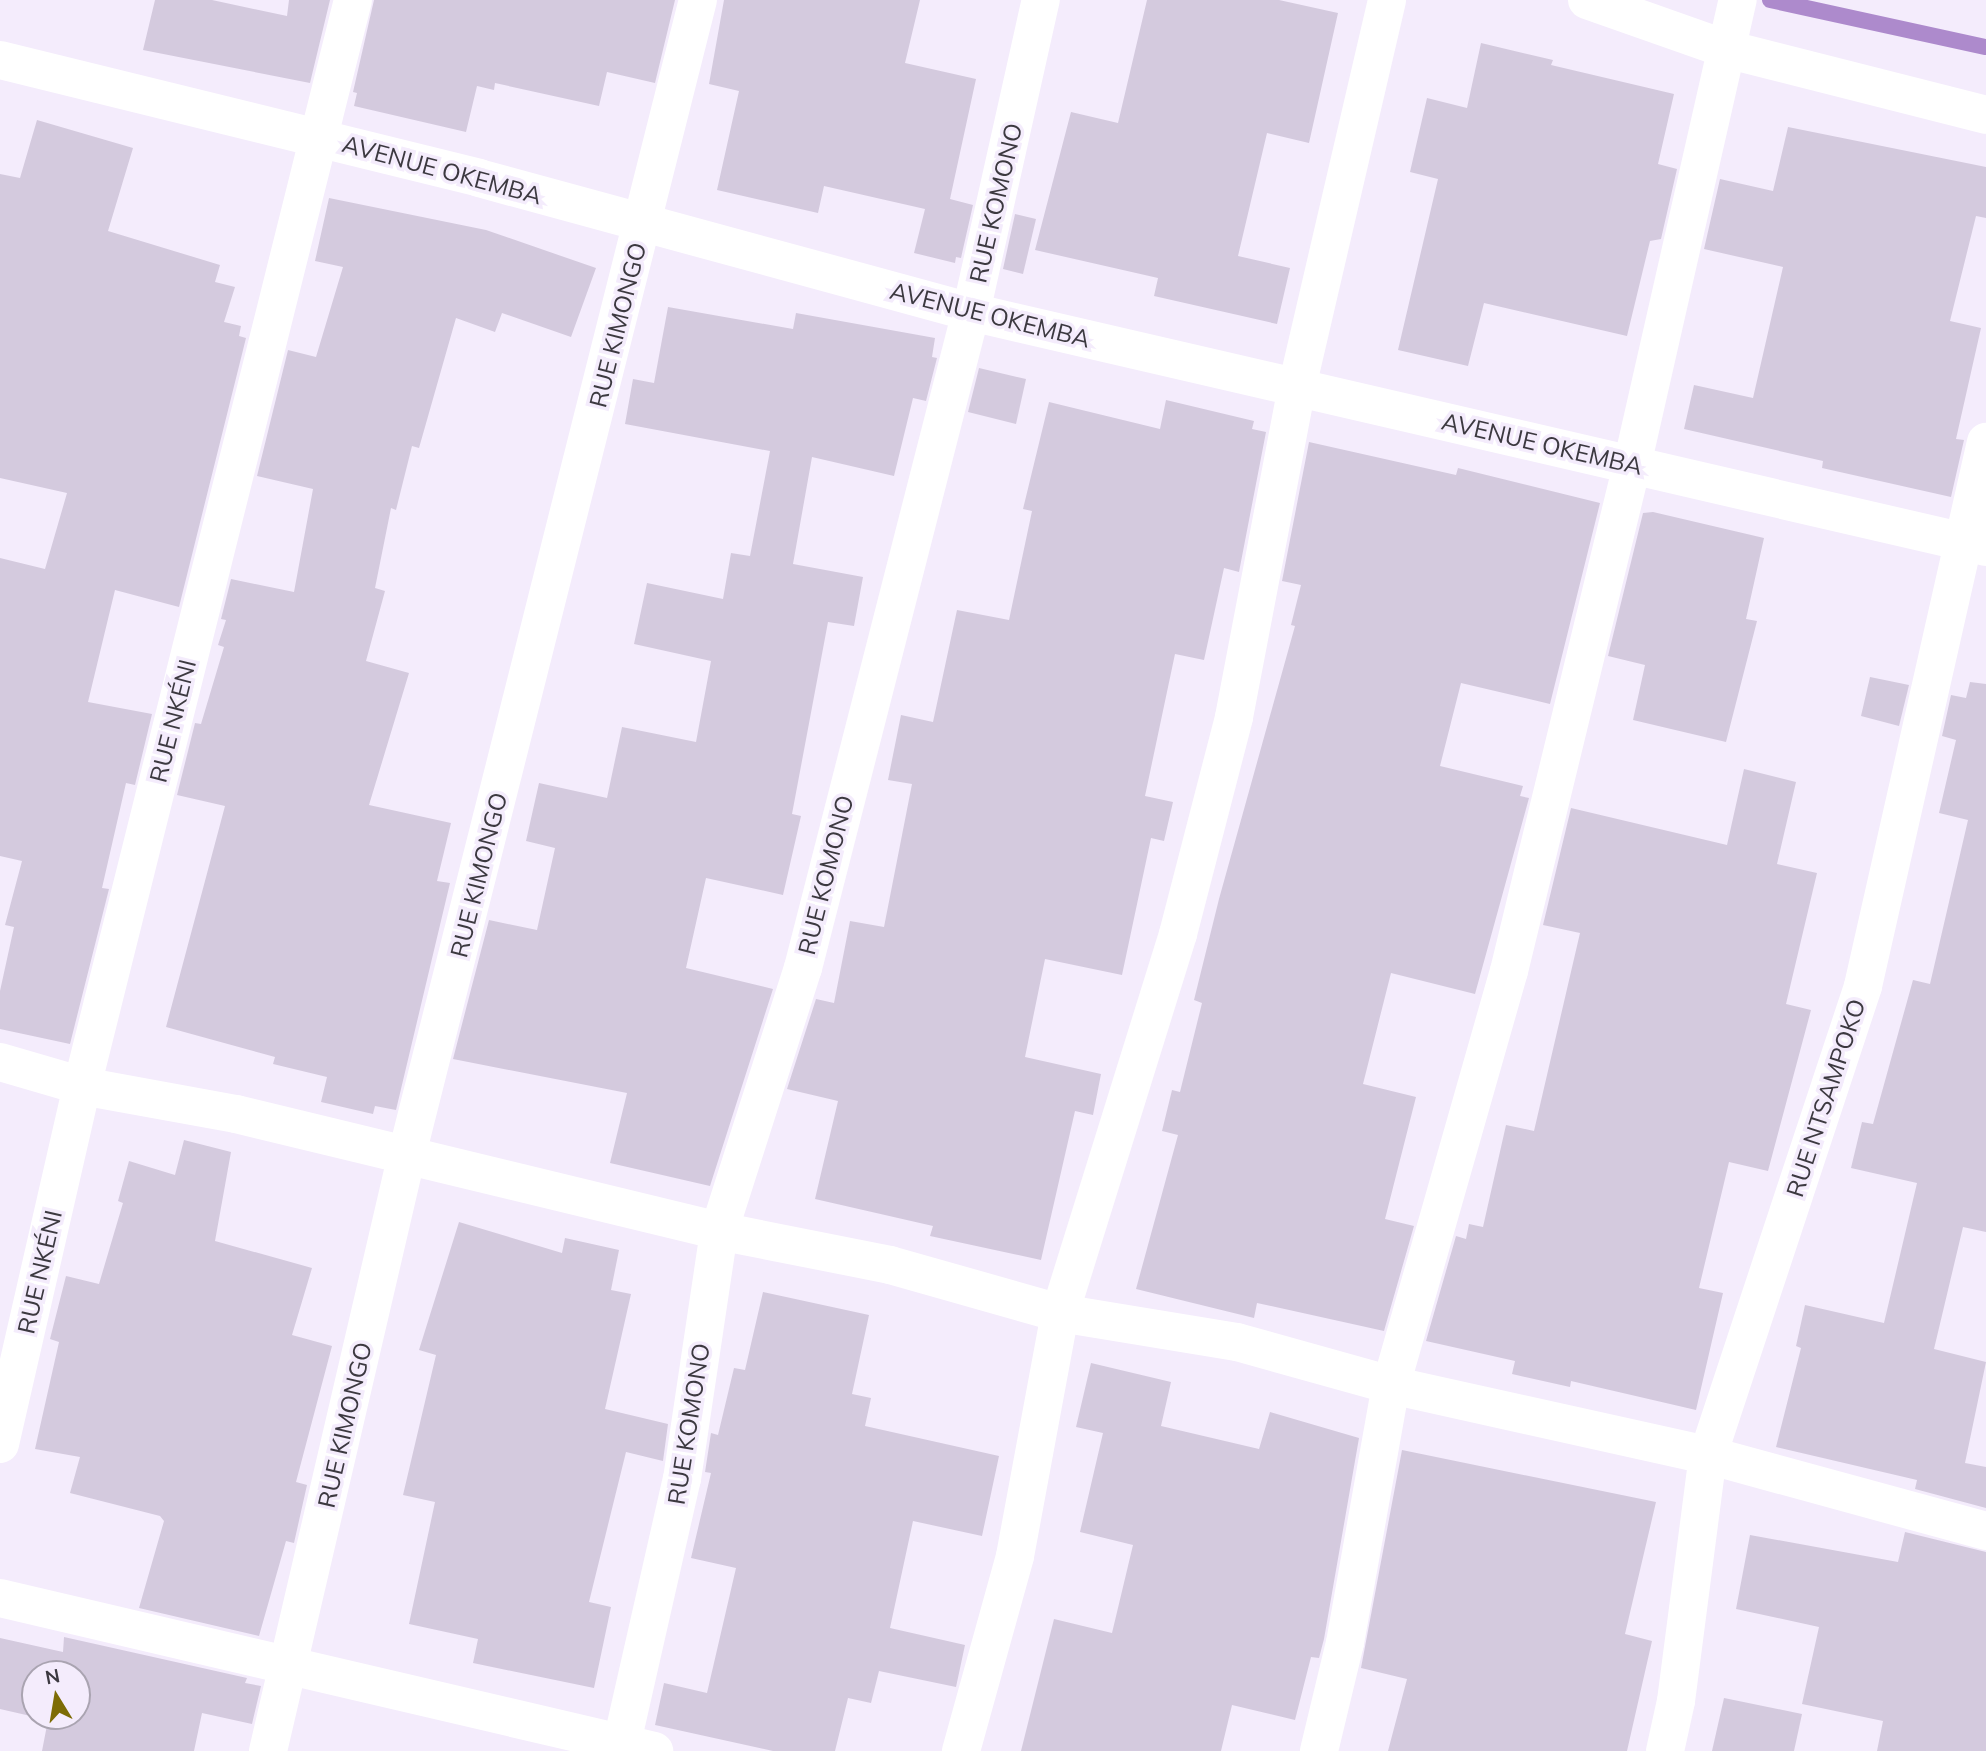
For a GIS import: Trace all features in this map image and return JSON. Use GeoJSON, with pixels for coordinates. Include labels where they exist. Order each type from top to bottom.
{"type":"FeatureCollection","features":[{"type":"Feature","properties":{"kind":"street","name":"RUE NKÉNI"},"geometry":{"type":"LineString","coordinates":[[0,1444],[82,1086],[353,0]]}},
{"type":"Feature","properties":{"kind":"street","name":"RUE KIMONGO"},"geometry":{"type":"LineString","coordinates":[[268,1751],[407,1154],[698,0]]}},
{"type":"Feature","properties":{"kind":"street","name":"RUE KOMONO"},"geometry":{"type":"LineString","coordinates":[[632,1749],[682,1479],[719,1231],[803,968],[971,312],[1041,0]]}},
{"type":"Feature","properties":{"kind":"street"},"geometry":{"type":"LineString","coordinates":[[961,1751],[1015,1556],[1060,1313],[1178,934],[1234,717],[1297,387],[1387,0]]}},
{"type":"Feature","properties":{"kind":"street"},"geometry":{"type":"LineString","coordinates":[[1587,0],[1726,49],[1986,115]]}},
{"type":"Feature","properties":{"kind":"street"},"geometry":{"type":"LineString","coordinates":[[1319,1751],[1345,1643],[1391,1385],[1509,971],[1632,465],[1738,0]]}},
{"type":"Feature","properties":{"kind":"street","name":"AVENUE OKEMBA"},"geometry":{"type":"LineString","coordinates":[[0,60],[319,138],[971,312],[1974,544]]}},
{"type":"Feature","properties":{"kind":"street","name":"RUE NTSAMPOKO"},"geometry":{"type":"LineString","coordinates":[[1665,1751],[1676,1701],[1708,1455],[1863,986],[1974,544],[1986,442]]}},
{"type":"Feature","properties":{"kind":"street"},"geometry":{"type":"LineString","coordinates":[[0,1062],[82,1086],[236,1114],[719,1231],[890,1265],[1060,1313],[1237,1342],[1391,1385],[1708,1455],[1986,1531]]}},
{"type":"Feature","properties":{"kind":"street"},"geometry":{"type":"LineString","coordinates":[[0,1598],[632,1749]]}},
{"type":"Feature","properties":{"kind":"building"},"geometry":{"type":"Polygon","coordinates":[[[155,0],[212,0],[287,16],[289,0],[330,0],[310,83],[143,50],[155,0]]]}},
{"type":"Feature","properties":{"kind":"building"},"geometry":{"type":"Polygon","coordinates":[[[374,0],[675,0],[655,83],[607,72],[599,106],[495,83],[494,90],[477,86],[466,132],[354,106],[357,93],[353,92],[374,0]]]}},
{"type":"Feature","properties":{"kind":"building"},"geometry":{"type":"Polygon","coordinates":[[[724,0],[920,0],[905,63],[976,79],[950,199],[973,205],[961,258],[956,257],[955,263],[914,253],[925,209],[824,186],[818,213],[717,190],[739,91],[709,84],[724,0]]]}},
{"type":"Feature","properties":{"kind":"building"},"geometry":{"type":"Polygon","coordinates":[[[1147,0],[1279,0],[1338,13],[1309,143],[1267,133],[1238,256],[1290,268],[1277,324],[1154,296],[1158,278],[1035,250],[1071,112],[1118,123],[1147,0]]]}},
{"type":"Feature","properties":{"kind":"building"},"geometry":{"type":"Polygon","coordinates":[[[1481,43],[1553,60],[1551,65],[1674,94],[1658,164],[1677,169],[1661,239],[1650,241],[1627,336],[1484,303],[1468,366],[1398,350],[1438,179],[1410,172],[1427,98],[1467,108],[1481,43]]]}},
{"type":"Feature","properties":{"kind":"building"},"geometry":{"type":"Polygon","coordinates":[[[37,120],[133,148],[108,231],[220,265],[215,282],[235,287],[224,322],[241,326],[239,336],[246,338],[179,607],[115,590],[88,702],[152,714],[135,785],[126,783],[102,888],[109,889],[70,1044],[0,1029],[0,991],[14,927],[5,925],[22,861],[0,856],[0,558],[45,569],[67,493],[0,478],[0,174],[20,178],[37,120]]]}},
{"type":"Feature","properties":{"kind":"building"},"geometry":{"type":"Polygon","coordinates":[[[1788,127],[1986,167],[1986,218],[1976,216],[1950,321],[1981,328],[1956,439],[1964,440],[1951,497],[1822,468],[1823,461],[1684,429],[1694,385],[1753,398],[1783,267],[1704,249],[1720,179],[1773,191],[1788,127]]]}},
{"type":"Feature","properties":{"kind":"building"},"geometry":{"type":"Polygon","coordinates":[[[329,198],[486,230],[596,268],[571,337],[502,313],[495,332],[456,318],[419,448],[412,446],[396,510],[391,508],[375,588],[385,591],[366,661],[409,673],[369,805],[451,823],[437,881],[450,883],[396,1110],[375,1106],[373,1114],[321,1102],[327,1077],[273,1064],[275,1057],[166,1027],[225,806],[177,795],[195,723],[201,724],[224,647],[218,645],[226,620],[221,619],[231,579],[294,592],[313,489],[257,476],[288,350],[316,357],[343,267],[315,261],[329,198]]]}},
{"type":"Feature","properties":{"kind":"building"},"geometry":{"type":"Polygon","coordinates":[[[1015,214],[1036,219],[1023,274],[1003,269],[1015,214]]]}},
{"type":"Feature","properties":{"kind":"building"},"geometry":{"type":"Polygon","coordinates":[[[668,307],[793,329],[796,313],[935,338],[932,357],[937,358],[926,401],[913,398],[894,476],[812,457],[793,564],[863,577],[854,626],[828,622],[792,814],[801,816],[783,895],[706,878],[686,968],[773,989],[710,1186],[610,1163],[627,1093],[453,1059],[489,920],[537,930],[555,848],[526,841],[539,783],[607,798],[622,727],[696,742],[711,661],[634,644],[647,583],[723,599],[731,553],[750,556],[770,451],[625,424],[633,379],[654,383],[668,307]]]}},
{"type":"Feature","properties":{"kind":"building"},"geometry":{"type":"Polygon","coordinates":[[[979,368],[1026,379],[1016,424],[968,412],[979,368]]]}},
{"type":"Feature","properties":{"kind":"building"},"geometry":{"type":"Polygon","coordinates":[[[1166,400],[1254,421],[1252,429],[1266,432],[1239,572],[1224,568],[1204,660],[1175,654],[1145,796],[1173,802],[1164,841],[1151,838],[1122,975],[1045,959],[1025,1057],[1101,1074],[1093,1115],[1075,1111],[1041,1260],[930,1236],[933,1226],[815,1199],[838,1101],[787,1089],[816,999],[834,1003],[850,921],[884,927],[912,784],[888,780],[901,715],[933,722],[957,610],[1009,620],[1032,511],[1023,509],[1049,402],[1160,429],[1166,400]]]}},
{"type":"Feature","properties":{"kind":"building"},"geometry":{"type":"Polygon","coordinates":[[[1309,442],[1456,475],[1458,468],[1600,503],[1550,704],[1461,683],[1440,766],[1523,786],[1520,796],[1529,798],[1475,994],[1391,973],[1363,1084],[1416,1097],[1385,1219],[1414,1226],[1384,1331],[1257,1303],[1254,1318],[1136,1289],[1178,1135],[1162,1131],[1172,1090],[1180,1092],[1202,1003],[1194,1000],[1219,899],[1295,626],[1291,625],[1301,585],[1282,581],[1309,442]]]}},
{"type":"Feature","properties":{"kind":"building"},"geometry":{"type":"Polygon","coordinates":[[[1653,512],[1764,538],[1746,619],[1757,621],[1726,742],[1633,720],[1645,665],[1608,656],[1643,513],[1653,512]]]}},
{"type":"Feature","properties":{"kind":"building"},"geometry":{"type":"Polygon","coordinates":[[[1870,677],[1909,685],[1899,726],[1861,716],[1870,677]]]}},
{"type":"Feature","properties":{"kind":"building"},"geometry":{"type":"Polygon","coordinates":[[[1970,682],[1986,684],[1986,1232],[1963,1227],[1934,1349],[1986,1362],[1965,1463],[1986,1467],[1986,1508],[1915,1489],[1917,1480],[1776,1447],[1801,1348],[1796,1346],[1805,1305],[1884,1323],[1917,1183],[1851,1168],[1862,1122],[1873,1124],[1913,980],[1930,984],[1968,820],[1939,813],[1956,740],[1942,736],[1951,695],[1966,698],[1970,682]]]}},
{"type":"Feature","properties":{"kind":"building"},"geometry":{"type":"Polygon","coordinates":[[[1744,769],[1796,782],[1777,864],[1817,873],[1786,1004],[1811,1010],[1768,1171],[1729,1162],[1699,1288],[1723,1293],[1696,1410],[1571,1381],[1570,1387],[1512,1374],[1515,1361],[1426,1341],[1456,1236],[1466,1239],[1469,1224],[1483,1227],[1506,1125],[1534,1131],[1580,933],[1543,925],[1571,808],[1727,845],[1744,769]]]}},
{"type":"Feature","properties":{"kind":"building"},"geometry":{"type":"Polygon","coordinates":[[[184,1140],[231,1152],[215,1241],[312,1268],[292,1335],[332,1346],[296,1482],[307,1485],[294,1543],[286,1541],[259,1636],[139,1608],[164,1521],[160,1516],[70,1493],[80,1457],[35,1449],[59,1342],[50,1339],[66,1276],[99,1284],[123,1203],[118,1201],[129,1161],[175,1175],[184,1140]]]}},
{"type":"Feature","properties":{"kind":"building"},"geometry":{"type":"Polygon","coordinates":[[[459,1222],[562,1253],[565,1238],[619,1250],[611,1290],[631,1294],[605,1409],[668,1424],[663,1461],[626,1452],[589,1602],[611,1607],[594,1688],[473,1663],[478,1639],[409,1624],[435,1502],[403,1495],[436,1355],[419,1350],[459,1222]]]}},
{"type":"Feature","properties":{"kind":"building"},"geometry":{"type":"Polygon","coordinates":[[[763,1292],[869,1315],[852,1394],[871,1398],[865,1426],[999,1456],[982,1536],[913,1521],[890,1628],[965,1645],[956,1687],[879,1671],[871,1703],[848,1698],[835,1751],[773,1751],[655,1725],[664,1683],[707,1693],[736,1568],[691,1558],[711,1473],[705,1472],[711,1433],[718,1435],[734,1368],[745,1370],[763,1292]]]}},
{"type":"Feature","properties":{"kind":"building"},"geometry":{"type":"Polygon","coordinates":[[[1091,1363],[1171,1382],[1161,1426],[1259,1449],[1270,1412],[1359,1438],[1324,1639],[1319,1658],[1311,1657],[1295,1720],[1232,1705],[1221,1751],[1021,1751],[1054,1619],[1112,1633],[1133,1545],[1080,1532],[1103,1433],[1076,1427],[1091,1363]]]}},
{"type":"Feature","properties":{"kind":"building"},"geometry":{"type":"Polygon","coordinates":[[[1402,1450],[1656,1502],[1625,1634],[1652,1641],[1627,1751],[1388,1751],[1407,1679],[1361,1668],[1402,1450]]]}},
{"type":"Feature","properties":{"kind":"building"},"geometry":{"type":"Polygon","coordinates":[[[1905,1532],[1986,1552],[1986,1751],[1877,1751],[1883,1721],[1802,1704],[1819,1627],[1736,1609],[1750,1535],[1898,1562],[1905,1532]]]}},
{"type":"Feature","properties":{"kind":"building"},"geometry":{"type":"Polygon","coordinates":[[[64,1637],[247,1678],[245,1683],[261,1686],[252,1724],[202,1713],[194,1751],[42,1751],[46,1730],[91,1730],[91,1660],[21,1660],[21,1714],[0,1709],[0,1638],[63,1652],[64,1637]]]}},
{"type":"Feature","properties":{"kind":"building"},"geometry":{"type":"Polygon","coordinates":[[[1724,1698],[1802,1714],[1794,1751],[1712,1751],[1724,1698]]]}},
{"type":"Feature","properties":{"kind":"waterway"},"geometry":{"type":"LineString","coordinates":[[1770,0],[1986,47]]}}]}
